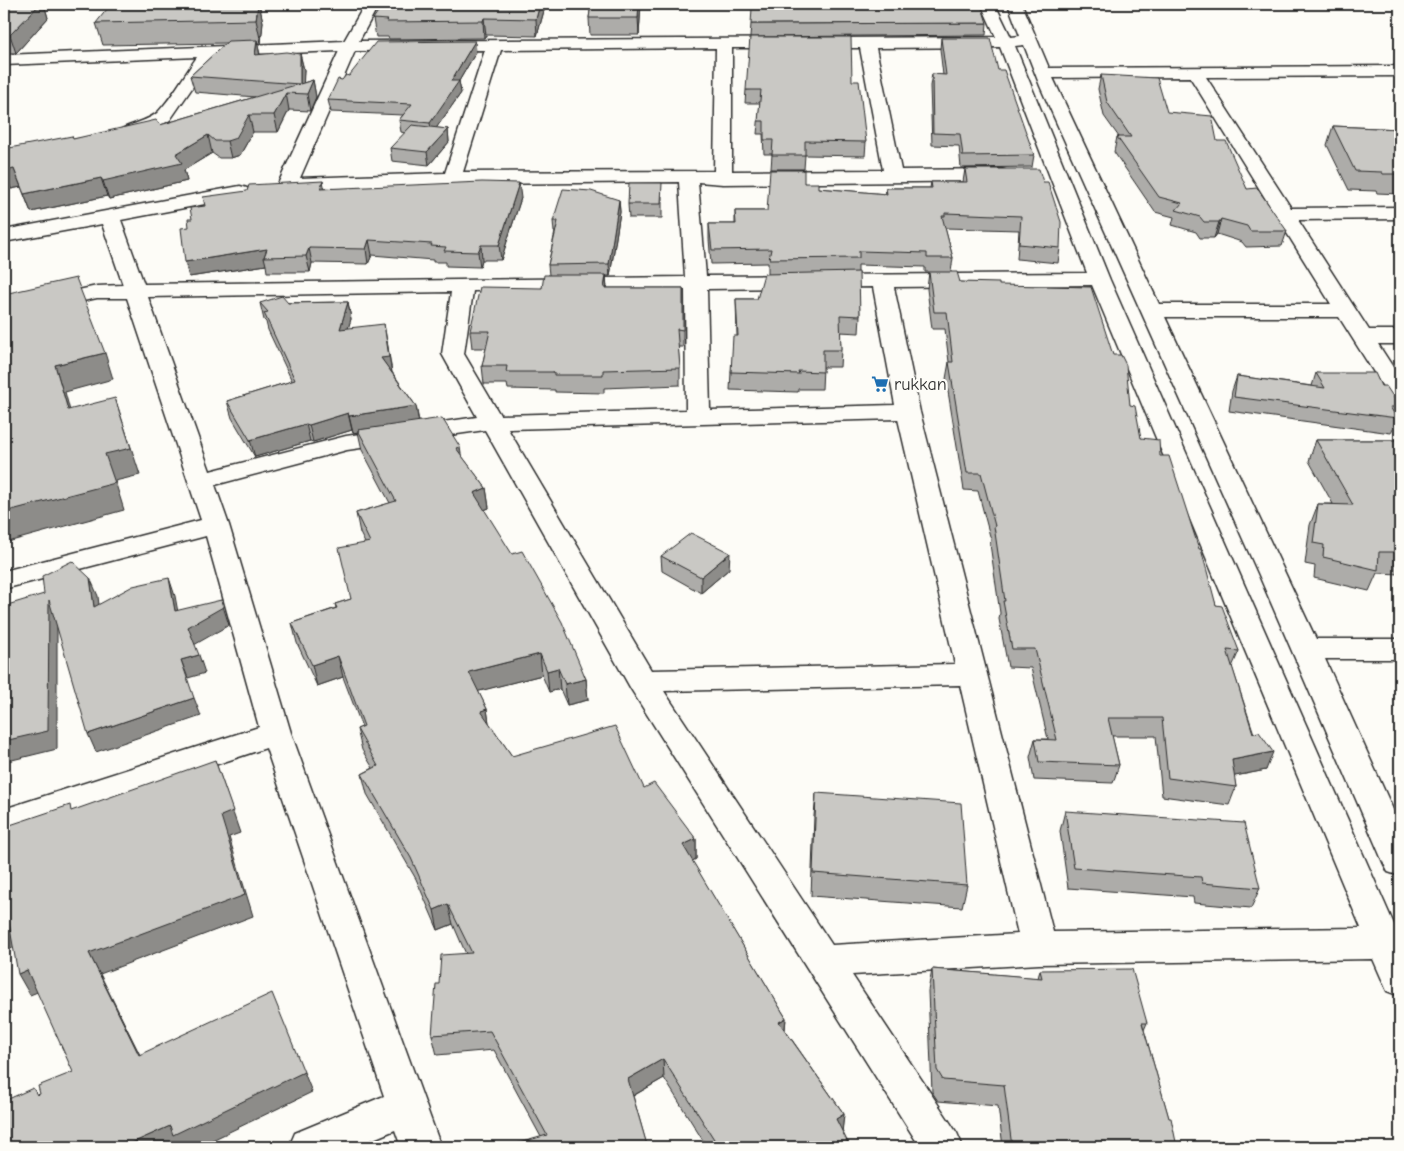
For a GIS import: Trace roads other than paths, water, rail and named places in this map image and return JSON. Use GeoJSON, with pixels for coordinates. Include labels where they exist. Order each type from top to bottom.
{"type":"FeatureCollection","features":[{"type":"Feature","properties":{"kind":"street"},"geometry":{"type":"LineString","coordinates":[[288,184],[349,46],[372,4]]}},
{"type":"Feature","properties":{"kind":"street"},"geometry":{"type":"LineString","coordinates":[[988,4],[1043,73],[1306,649],[1400,862]]}},
{"type":"Feature","properties":{"kind":"street"},"geometry":{"type":"LineString","coordinates":[[1015,4],[1018,41],[1048,175],[1099,279],[1262,650],[1400,980]]}},
{"type":"Feature","properties":{"kind":"street"},"geometry":{"type":"LineString","coordinates":[[4,60],[349,46],[867,44],[1018,41]]}},
{"type":"Feature","properties":{"kind":"street"},"geometry":{"type":"LineString","coordinates":[[867,44],[893,175]]}},
{"type":"Feature","properties":{"kind":"street"},"geometry":{"type":"LineString","coordinates":[[724,45],[724,178]]}},
{"type":"Feature","properties":{"kind":"street"},"geometry":{"type":"LineString","coordinates":[[452,179],[494,46]]}},
{"type":"Feature","properties":{"kind":"street"},"geometry":{"type":"LineString","coordinates":[[110,138],[141,129],[164,116],[209,52]]}},
{"type":"Feature","properties":{"kind":"street"},"geometry":{"type":"LineString","coordinates":[[1043,73],[1400,71]]}},
{"type":"Feature","properties":{"kind":"street"},"geometry":{"type":"LineString","coordinates":[[1194,72],[1400,396]]}},
{"type":"Feature","properties":{"kind":"street"},"geometry":{"type":"LineString","coordinates":[[4,236],[109,215],[288,184],[452,179],[1019,175]]}},
{"type":"Feature","properties":{"kind":"street"},"geometry":{"type":"LineString","coordinates":[[688,177],[696,284],[698,418]]}},
{"type":"Feature","properties":{"kind":"street"},"geometry":{"type":"LineString","coordinates":[[1284,214],[1400,213]]}},
{"type":"Feature","properties":{"kind":"street"},"geometry":{"type":"LineString","coordinates":[[109,215],[216,525],[276,733],[405,1106],[421,1147]]}},
{"type":"Feature","properties":{"kind":"street"},"geometry":{"type":"LineString","coordinates":[[4,312],[97,292],[463,285],[1099,279]]}},
{"type":"Feature","properties":{"kind":"street"},"geometry":{"type":"LineString","coordinates":[[882,280],[908,412],[1039,948]]}},
{"type":"Feature","properties":{"kind":"street"},"geometry":{"type":"LineString","coordinates":[[463,285],[453,354],[642,681],[943,1147]]}},
{"type":"Feature","properties":{"kind":"street"},"geometry":{"type":"LineString","coordinates":[[1151,310],[1346,311]]}},
{"type":"Feature","properties":{"kind":"street"},"geometry":{"type":"LineString","coordinates":[[1363,337],[1400,337]]}},
{"type":"Feature","properties":{"kind":"street"},"geometry":{"type":"LineString","coordinates":[[201,481],[346,444],[491,422],[908,412]]}},
{"type":"Feature","properties":{"kind":"street"},"geometry":{"type":"LineString","coordinates":[[4,580],[216,525]]}},
{"type":"Feature","properties":{"kind":"street"},"geometry":{"type":"LineString","coordinates":[[1306,649],[1400,649]]}},
{"type":"Feature","properties":{"kind":"street"},"geometry":{"type":"LineString","coordinates":[[642,681],[971,674]]}},
{"type":"Feature","properties":{"kind":"street"},"geometry":{"type":"LineString","coordinates":[[4,822],[276,733]]}},
{"type":"Feature","properties":{"kind":"street"},"geometry":{"type":"LineString","coordinates":[[824,961],[1039,948],[1385,943]]}},
{"type":"Feature","properties":{"kind":"street"},"geometry":{"type":"LineString","coordinates":[[309,1147],[405,1106]]}},
{"type":"Feature","properties":{"kind":"place","name":"rukkan"},"geometry":{"type":"Point","coordinates":[880,384]}}]}
